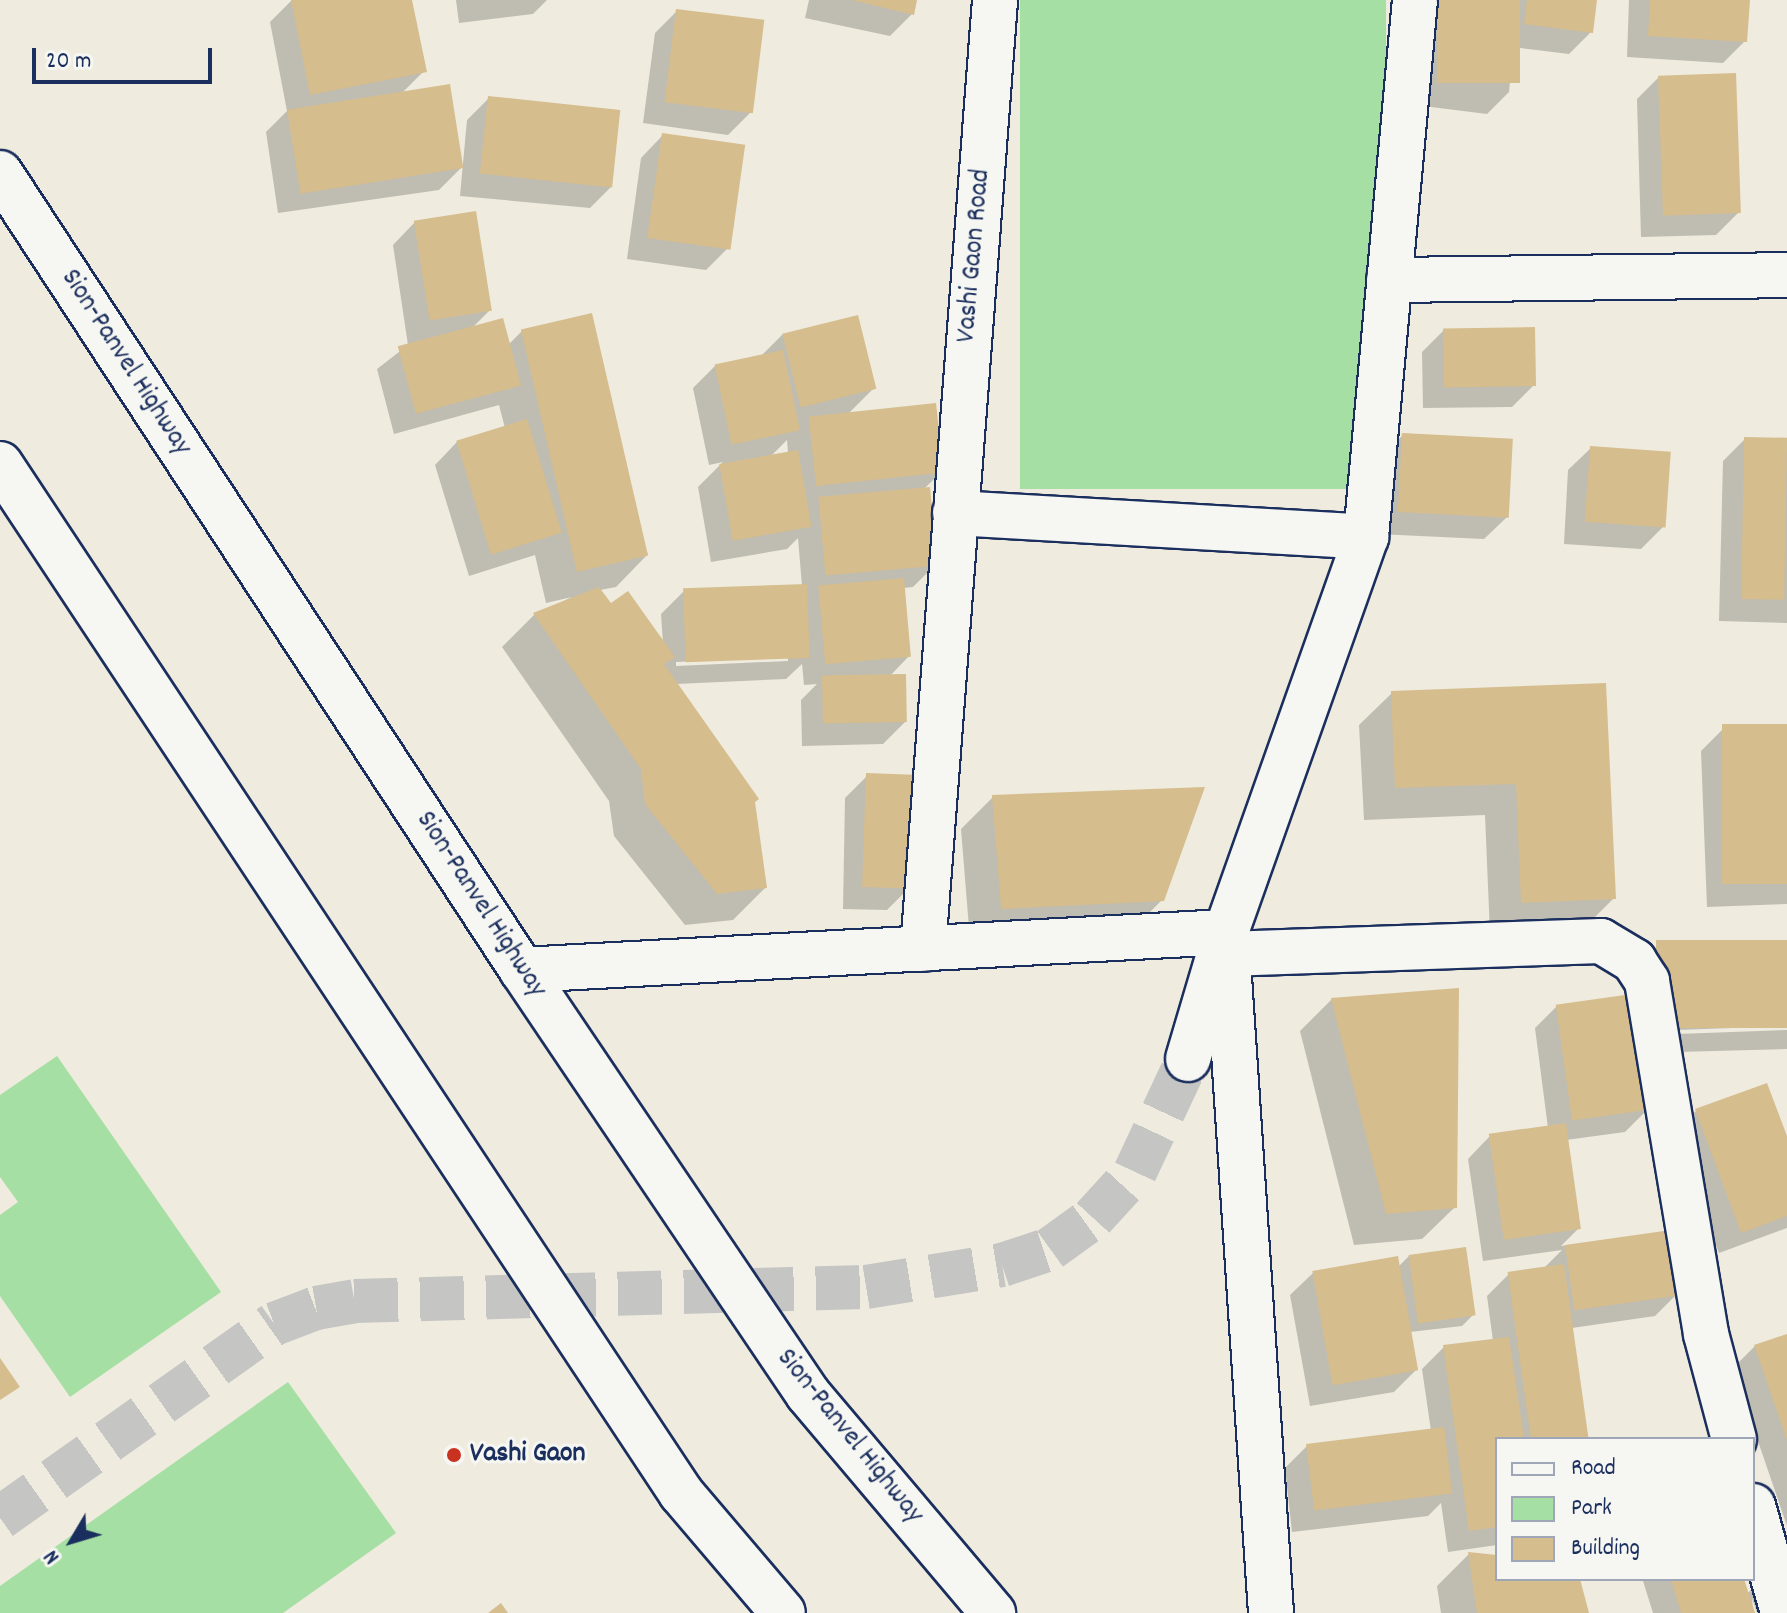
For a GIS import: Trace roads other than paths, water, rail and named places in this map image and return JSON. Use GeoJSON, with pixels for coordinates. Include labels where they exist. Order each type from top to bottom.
{"type":"FeatureCollection","features":[{"type":"Feature","properties":{"kind":"main road","name":"Vashi Gaon Road"},"geometry":{"type":"LineString","coordinates":[[923,949],[995,0]]}},
{"type":"Feature","properties":{"kind":"main road"},"geometry":{"type":"LineString","coordinates":[[1188,1059],[1366,537],[1415,0]]}},
{"type":"Feature","properties":{"kind":"main road","name":"Sion-Panvel Highway"},"geometry":{"type":"LineString","coordinates":[[0,173],[522,970],[808,1394],[993,1613]]}},
{"type":"Feature","properties":{"kind":"main road"},"geometry":{"type":"LineString","coordinates":[[1389,280],[1787,275]]}},
{"type":"Feature","properties":{"kind":"main road"},"geometry":{"type":"LineString","coordinates":[[0,464],[681,1493],[783,1613]]}},
{"type":"Feature","properties":{"kind":"main road"},"geometry":{"type":"LineString","coordinates":[[955,513],[1366,537]]}},
{"type":"Feature","properties":{"kind":"main road"},"geometry":{"type":"LineString","coordinates":[[522,970],[923,949],[1226,943],[1601,941],[1634,961],[1647,981],[1706,1334],[1733,1437]]}},
{"type":"Feature","properties":{"kind":"main road"},"geometry":{"type":"LineString","coordinates":[[1226,943],[1264,1603]]}},
{"type":"Feature","properties":{"kind":"main road"},"geometry":{"type":"LineString","coordinates":[[1755,1513],[1783,1613]]}},
{"type":"Feature","properties":{"kind":"tunnel"},"geometry":{"type":"LineString","coordinates":[[0,1518],[274,1324],[316,1308],[354,1301],[866,1287],[1002,1265],[1050,1249],[1093,1218],[1135,1172],[1188,1059]]}},
{"type":"Feature","properties":{"kind":"place","name":"Vashi Gaon"},"geometry":{"type":"Point","coordinates":[454,1455]}}]}
